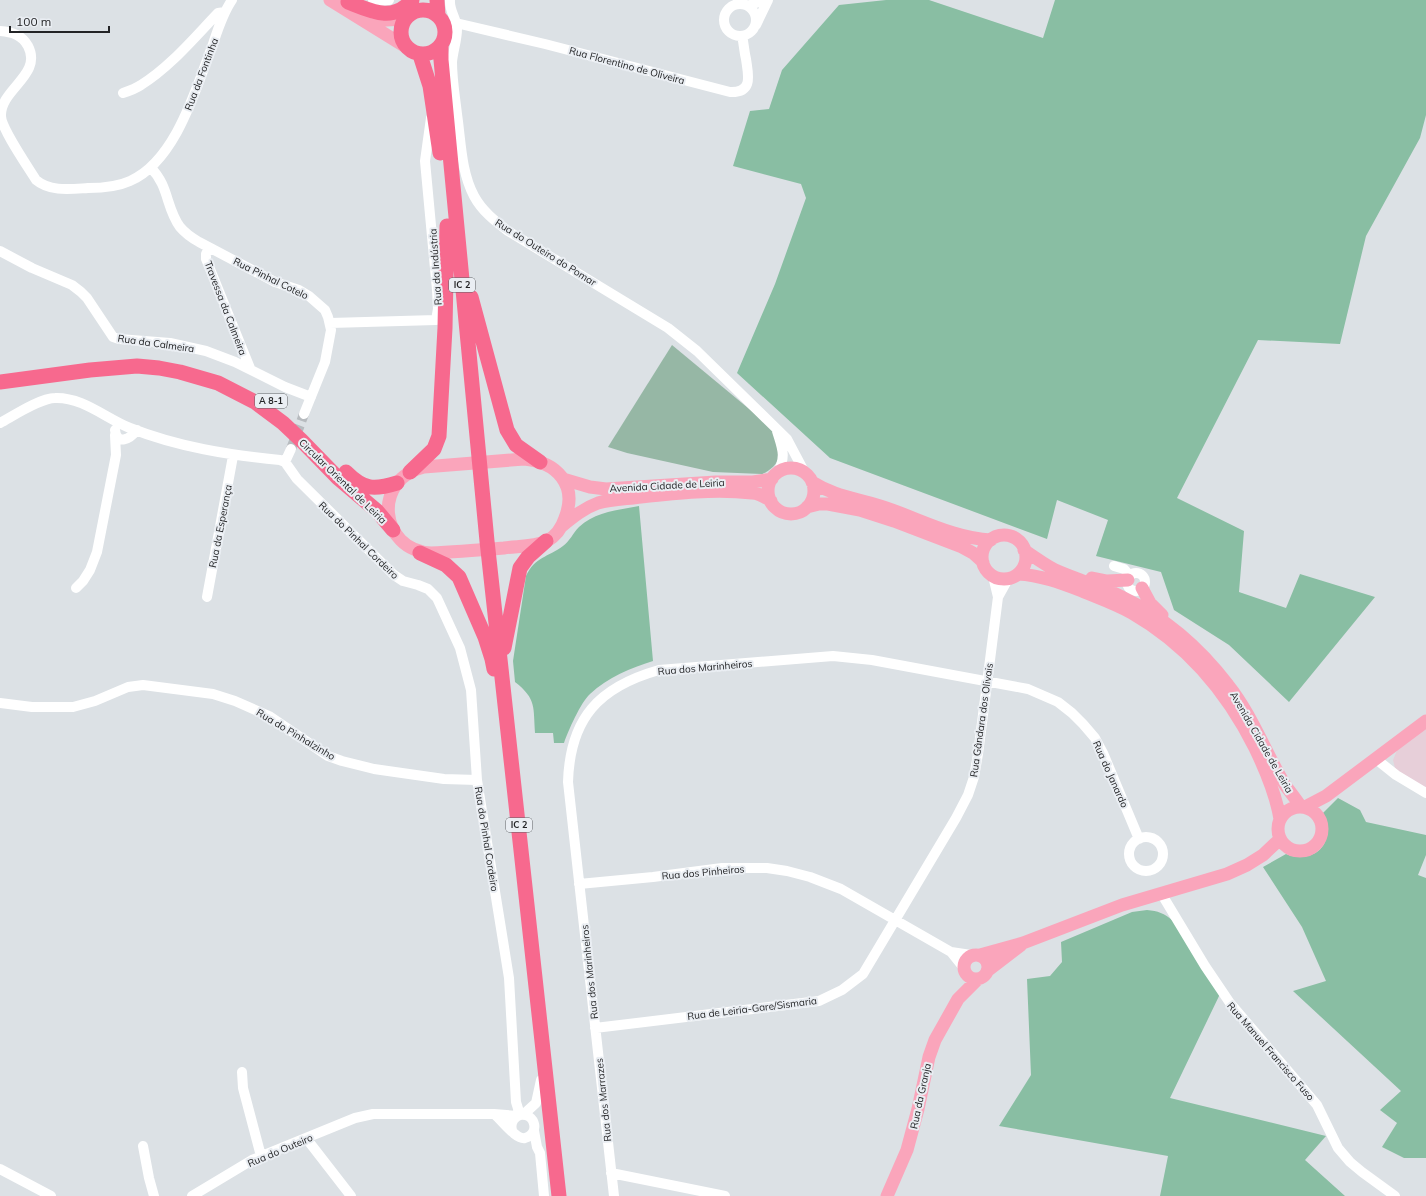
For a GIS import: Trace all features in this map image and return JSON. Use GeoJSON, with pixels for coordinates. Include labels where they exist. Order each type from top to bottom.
{"type":"FeatureCollection","features":[{"type":"Feature","properties":{"kind":"highway","name":"IC 2"},"geometry":{"type":"LineString","coordinates":[[437,0],[438,16],[442,22],[445,34],[441,45],[441,60],[480,470],[559,1196]]}},
{"type":"Feature","properties":{"kind":"highway"},"geometry":{"type":"LineString","coordinates":[[346,1],[383,14],[413,8],[427,11],[438,16]]}},
{"type":"Feature","properties":{"kind":"highway"},"geometry":{"type":"LineString","coordinates":[[413,8],[401,26],[400,33],[406,47],[410,51],[420,55],[432,53],[441,45]]}},
{"type":"Feature","properties":{"kind":"highway","name":"IC 2"},"geometry":{"type":"LineString","coordinates":[[420,55],[428,75],[444,182],[447,226],[476,472],[553,1196]]}},
{"type":"Feature","properties":{"kind":"highway"},"geometry":{"type":"LineString","coordinates":[[453,187],[457,202],[469,290],[504,424],[509,436],[516,444],[540,462]]}},
{"type":"Feature","properties":{"kind":"highway"},"geometry":{"type":"LineString","coordinates":[[410,472],[434,449],[439,436],[445,328],[447,226]]}},
{"type":"Feature","properties":{"kind":"highway","name":"Circular Oriental de Leiria"},"geometry":{"type":"LineString","coordinates":[[0,372],[120,357],[162,358],[202,367],[231,378],[252,389],[273,403],[297,424],[352,479],[372,488],[397,483]]}},
{"type":"Feature","properties":{"kind":"highway","name":"Circular Oriental de Leiria"},"geometry":{"type":"LineString","coordinates":[[0,382],[90,370],[137,366],[180,372],[218,383],[255,402],[283,423],[338,478],[377,511],[393,530]]}},
{"type":"Feature","properties":{"kind":"highway"},"geometry":{"type":"LineString","coordinates":[[502,667],[506,636],[520,568],[528,557],[546,541]]}},
{"type":"Feature","properties":{"kind":"highway"},"geometry":{"type":"LineString","coordinates":[[420,553],[446,565],[461,581],[490,652],[499,687]]}},
{"type":"Feature","properties":{"kind":"main road"},"geometry":{"type":"LineString","coordinates":[[330,0],[406,47]]}},
{"type":"Feature","properties":{"kind":"main road"},"geometry":{"type":"LineString","coordinates":[[546,541],[532,545],[454,552],[420,553],[402,541],[393,530],[388,508],[390,495],[397,483],[410,472],[424,467],[524,459],[540,462],[552,468],[563,479],[568,489],[569,508],[562,526]]}},
{"type":"Feature","properties":{"kind":"main road"},"geometry":{"type":"LineString","coordinates":[[982,562],[983,552],[987,543],[1002,536],[1010,536],[1016,539],[1024,550],[1024,566],[1013,576],[1001,579],[993,576],[986,570],[982,562],[973,553],[962,547],[866,512],[828,504],[819,504],[807,507],[798,512],[788,513],[778,509],[771,501],[769,488],[774,476],[784,469],[792,468],[799,470],[836,494],[881,506],[968,537],[991,540]]}},
{"type":"Feature","properties":{"kind":"main road","name":"Avenida Cidade de Leiria"},"geometry":{"type":"LineString","coordinates":[[563,479],[590,487],[606,489],[716,482],[753,482],[774,476]]}},
{"type":"Feature","properties":{"kind":"main road"},"geometry":{"type":"LineString","coordinates":[[807,507],[813,495],[809,477]]}},
{"type":"Feature","properties":{"kind":"main road","name":"Avenida Cidade de Leiria"},"geometry":{"type":"LineString","coordinates":[[546,541],[562,526],[587,508],[611,500],[660,495],[724,492],[760,494],[771,501]]}},
{"type":"Feature","properties":{"kind":"main road","name":"Avenida Cidade de Leiria"},"geometry":{"type":"LineString","coordinates":[[1024,550],[1055,570],[1126,599],[1183,636],[1219,674],[1239,700],[1254,724],[1286,786],[1303,807]]}},
{"type":"Feature","properties":{"kind":"main road","name":"Avenida Cidade de Leiria"},"geometry":{"type":"LineString","coordinates":[[1013,576],[1029,574],[1055,581],[1115,605],[1132,613],[1156,629],[1190,657],[1216,686],[1245,728],[1275,794],[1280,819]]}},
{"type":"Feature","properties":{"kind":"main road"},"geometry":{"type":"LineString","coordinates":[[1064,574],[1107,581],[1129,578]]}},
{"type":"Feature","properties":{"kind":"main road"},"geometry":{"type":"LineString","coordinates":[[1142,588],[1150,603],[1183,636]]}},
{"type":"Feature","properties":{"kind":"main road"},"geometry":{"type":"LineString","coordinates":[[1290,849],[1280,839],[1278,829],[1280,819],[1283,815],[1289,810],[1303,807],[1326,796],[1426,720]]}},
{"type":"Feature","properties":{"kind":"main road"},"geometry":{"type":"LineString","coordinates":[[1319,816],[1326,796]]}},
{"type":"Feature","properties":{"kind":"main road"},"geometry":{"type":"LineString","coordinates":[[1263,855],[1290,849],[1300,851],[1311,849],[1315,846],[1323,832],[1321,821],[1319,816],[1313,810],[1303,807]]}},
{"type":"Feature","properties":{"kind":"main road"},"geometry":{"type":"LineString","coordinates":[[1263,855],[1280,839]]}},
{"type":"Feature","properties":{"kind":"main road","name":"Rua da Granja"},"geometry":{"type":"LineString","coordinates":[[976,955],[1023,943],[1122,905],[1227,874],[1247,865],[1263,855]]}},
{"type":"Feature","properties":{"kind":"main road","name":"Rua da Granja"},"geometry":{"type":"LineString","coordinates":[[887,1196],[909,1144],[932,1048],[942,1026],[958,999],[983,975],[1023,943]]}},
{"type":"Feature","properties":{"kind":"main road"},"geometry":{"type":"LineString","coordinates":[[976,955],[986,960],[988,968],[983,975],[970,978],[964,970],[966,960],[976,955]]}},
{"type":"Feature","properties":{"kind":"main road","name":"Rua da Granja"},"geometry":{"type":"LineString","coordinates":[[958,999],[964,970]]}},
{"type":"Feature","properties":{"kind":"street"},"geometry":{"type":"LineString","coordinates":[[373,0],[389,0]]}},
{"type":"Feature","properties":{"kind":"street","name":"Rua do Outeiro do Pomar"},"geometry":{"type":"LineString","coordinates":[[450,0],[451,12],[457,29],[452,75],[462,155],[469,184],[475,197],[485,211],[493,220],[508,231],[668,328],[697,351],[787,439],[809,477]]}},
{"type":"Feature","properties":{"kind":"street"},"geometry":{"type":"LineString","coordinates":[[748,6],[763,0]]}},
{"type":"Feature","properties":{"kind":"street"},"geometry":{"type":"LineString","coordinates":[[755,26],[756,17],[752,9],[748,6],[731,3],[725,13],[724,23],[728,32],[737,36],[742,36],[747,34],[755,26],[768,0]]}},
{"type":"Feature","properties":{"kind":"street","name":"Rua da Fontinha"},"geometry":{"type":"LineString","coordinates":[[0,31],[9,31],[17,34],[27,43],[32,56],[24,78],[3,103],[1,117],[7,131],[36,180],[41,185],[54,188],[98,188],[114,186],[130,182],[151,168],[162,156],[190,108],[225,12],[231,1]]}},
{"type":"Feature","properties":{"kind":"street"},"geometry":{"type":"LineString","coordinates":[[123,93],[140,86],[154,76],[170,63],[218,13],[225,12]]}},
{"type":"Feature","properties":{"kind":"street","name":"Rua Florentino de Oliveira"},"geometry":{"type":"LineString","coordinates":[[456,23],[545,44],[730,92],[742,90],[748,82],[748,72],[742,36]]}},
{"type":"Feature","properties":{"kind":"street","name":"Rua da Indústria"},"geometry":{"type":"LineString","coordinates":[[330,322],[436,320],[438,308],[437,290],[426,161],[430,119],[434,108]]}},
{"type":"Feature","properties":{"kind":"street","name":"Rua Pinhal Cotelo"},"geometry":{"type":"LineString","coordinates":[[151,168],[161,181],[175,219],[188,236],[274,282],[299,290],[309,296],[324,310],[330,322]]}},
{"type":"Feature","properties":{"kind":"street","name":"Travessa da Calmeira"},"geometry":{"type":"LineString","coordinates":[[209,248],[206,254],[206,259],[250,368]]}},
{"type":"Feature","properties":{"kind":"street","name":"Rua da Calmeira"},"geometry":{"type":"LineString","coordinates":[[0,251],[32,268],[72,285],[87,298],[113,337],[119,339],[163,342],[194,347],[228,358],[250,368],[276,383],[312,397]]}},
{"type":"Feature","properties":{"kind":"street"},"geometry":{"type":"LineString","coordinates":[[304,414],[325,362],[331,330],[330,322]]}},
{"type":"Feature","properties":{"kind":"street"},"geometry":{"type":"LineString","coordinates":[[0,423],[46,399],[66,399],[81,403],[137,430],[182,444],[233,456],[280,460],[285,462],[291,449]]}},
{"type":"Feature","properties":{"kind":"street"},"geometry":{"type":"LineString","coordinates":[[76,588],[83,581],[90,570],[97,552],[116,455],[114,420]]}},
{"type":"Feature","properties":{"kind":"street"},"geometry":{"type":"LineString","coordinates":[[774,476],[781,466],[784,456],[777,429]]}},
{"type":"Feature","properties":{"kind":"street"},"geometry":{"type":"LineString","coordinates":[[116,455],[127,439],[137,430]]}},
{"type":"Feature","properties":{"kind":"street"},"geometry":{"type":"LineString","coordinates":[[115,435],[120,439],[127,439]]}},
{"type":"Feature","properties":{"kind":"street","name":"Rua da Esperança"},"geometry":{"type":"LineString","coordinates":[[207,597],[233,456]]}},
{"type":"Feature","properties":{"kind":"street","name":"Rua do Pinhal Cordeiro"},"geometry":{"type":"LineString","coordinates":[[285,462],[297,479],[394,575],[403,581],[428,589],[437,598],[460,648],[471,690],[477,780],[509,978],[516,1102],[520,1115]]}},
{"type":"Feature","properties":{"kind":"street"},"geometry":{"type":"LineString","coordinates":[[1114,566],[1124,569],[1129,578],[1128,586],[1132,590],[1138,591],[1142,588]]}},
{"type":"Feature","properties":{"kind":"street","name":"Rua Gândara dos Olivais"},"geometry":{"type":"LineString","coordinates":[[895,919],[956,818],[968,795],[974,777],[998,597],[993,576]]}},
{"type":"Feature","properties":{"kind":"street","name":"Rua Gândara dos Olivais"},"geometry":{"type":"LineString","coordinates":[[998,597],[1013,576]]}},
{"type":"Feature","properties":{"kind":"street","name":"Rua dos Marinheiros"},"geometry":{"type":"LineString","coordinates":[[595,1028],[568,782],[568,763],[573,744],[583,719],[611,690],[632,678],[659,670],[833,656],[872,660],[987,680]]}},
{"type":"Feature","properties":{"kind":"street","name":"Rua do Janardo"},"geometry":{"type":"LineString","coordinates":[[987,680],[1028,689],[1058,702],[1083,724],[1095,738],[1103,753],[1139,839]]}},
{"type":"Feature","properties":{"kind":"street","name":"Rua do Pinhalzinho"},"geometry":{"type":"LineString","coordinates":[[0,703],[32,707],[73,707],[96,701],[128,688],[143,685],[213,694],[235,701],[269,716],[328,756],[342,761],[374,769],[444,779],[477,780]]}},
{"type":"Feature","properties":{"kind":"street"},"geometry":{"type":"LineString","coordinates":[[1376,759],[1396,775],[1426,793]]}},
{"type":"Feature","properties":{"kind":"street","name":"Rua dos Pinheiros"},"geometry":{"type":"LineString","coordinates":[[579,884],[653,877],[722,868],[767,868],[787,871],[826,882],[840,888],[951,952],[964,970]]}},
{"type":"Feature","properties":{"kind":"street","name":"Rua Manuel Francisco Fuso"},"geometry":{"type":"LineString","coordinates":[[1161,893],[1205,966],[1230,1003],[1317,1105],[1338,1148],[1350,1162],[1394,1196]]}},
{"type":"Feature","properties":{"kind":"street","name":"Rua de Leiria-Gare/Sismaria"},"geometry":{"type":"LineString","coordinates":[[595,1028],[819,1001],[842,990],[863,974],[895,919]]}},
{"type":"Feature","properties":{"kind":"street","name":"Rua dos Pinheiros"},"geometry":{"type":"LineString","coordinates":[[951,952],[976,955]]}},
{"type":"Feature","properties":{"kind":"street","name":"Rua dos Marrazes"},"geometry":{"type":"LineString","coordinates":[[595,1028],[614,1196]]}},
{"type":"Feature","properties":{"kind":"street"},"geometry":{"type":"LineString","coordinates":[[242,1072],[243,1088],[261,1156]]}},
{"type":"Feature","properties":{"kind":"street"},"geometry":{"type":"LineString","coordinates":[[512,1130],[512,1123],[536,1103],[541,1080]]}},
{"type":"Feature","properties":{"kind":"street","name":"Rua do Outeiro"},"geometry":{"type":"LineString","coordinates":[[192,1196],[252,1160],[355,1118],[372,1114],[520,1115]]}},
{"type":"Feature","properties":{"kind":"street"},"geometry":{"type":"LineString","coordinates":[[494,1114],[518,1137],[525,1138],[537,1147]]}},
{"type":"Feature","properties":{"kind":"street"},"geometry":{"type":"LineString","coordinates":[[520,1115],[531,1117],[533,1120],[537,1147],[540,1154],[544,1196]]}},
{"type":"Feature","properties":{"kind":"street"},"geometry":{"type":"LineString","coordinates":[[525,1138],[534,1131]]}},
{"type":"Feature","properties":{"kind":"street"},"geometry":{"type":"LineString","coordinates":[[306,1138],[351,1196]]}},
{"type":"Feature","properties":{"kind":"street"},"geometry":{"type":"LineString","coordinates":[[143,1146],[154,1196]]}},
{"type":"Feature","properties":{"kind":"street"},"geometry":{"type":"LineString","coordinates":[[0,1169],[51,1196]]}},
{"type":"Feature","properties":{"kind":"street"},"geometry":{"type":"LineString","coordinates":[[611,1173],[726,1196]]}},
{"type":"Feature","properties":{"kind":"shaded area"},"geometry":{"type":"Polygon","coordinates":[[[1426,727],[1426,788],[1395,768],[1393,760],[1398,748],[1426,727]]]}},
{"type":"Feature","properties":{"kind":"green space"},"geometry":{"type":"Polygon","coordinates":[[[886,0],[929,0],[1043,38],[1055,0],[1426,0],[1426,115],[1420,138],[1366,236],[1340,344],[1258,340],[1177,498],[1244,531],[1239,592],[1286,608],[1300,574],[1375,597],[1289,702],[1229,645],[1174,610],[1161,572],[1096,556],[1108,520],[1057,500],[1047,539],[830,458],[737,373],[775,284],[806,198],[801,184],[733,166],[750,111],[769,109],[782,70],[839,5],[886,0]]]}},
{"type":"Feature","properties":{"kind":"green space"},"geometry":{"type":"Polygon","coordinates":[[[672,345],[772,428],[781,455],[771,469],[762,474],[713,472],[627,453],[608,447],[672,345]]]}},
{"type":"Feature","properties":{"kind":"green space"},"geometry":{"type":"Polygon","coordinates":[[[639,506],[653,661],[620,674],[597,688],[586,698],[583,703],[564,743],[554,743],[553,733],[535,733],[534,710],[532,704],[527,694],[515,682],[513,661],[526,576],[533,565],[565,544],[577,529],[585,522],[607,512],[639,506]]]}},
{"type":"Feature","properties":{"kind":"green space"},"geometry":{"type":"Polygon","coordinates":[[[1338,798],[1360,810],[1366,822],[1426,835],[1426,855],[1418,875],[1426,878],[1426,1158],[1404,1158],[1382,1147],[1397,1123],[1380,1110],[1401,1091],[1293,991],[1326,981],[1302,927],[1263,867],[1286,854],[1301,857],[1314,854],[1319,850],[1324,845],[1327,830],[1322,814],[1338,798]]]}},
{"type":"Feature","properties":{"kind":"green space"},"geometry":{"type":"Polygon","coordinates":[[[1147,910],[1161,913],[1173,921],[1220,994],[1170,1098],[1326,1136],[1305,1160],[1345,1196],[1160,1196],[1168,1156],[999,1126],[1031,1075],[1027,979],[1050,976],[1062,962],[1061,942],[1132,912],[1147,910]]]}},
{"type":"Feature","properties":{"kind":"tunnel"},"geometry":{"type":"LineString","coordinates":[[291,449],[304,414]]}}]}
